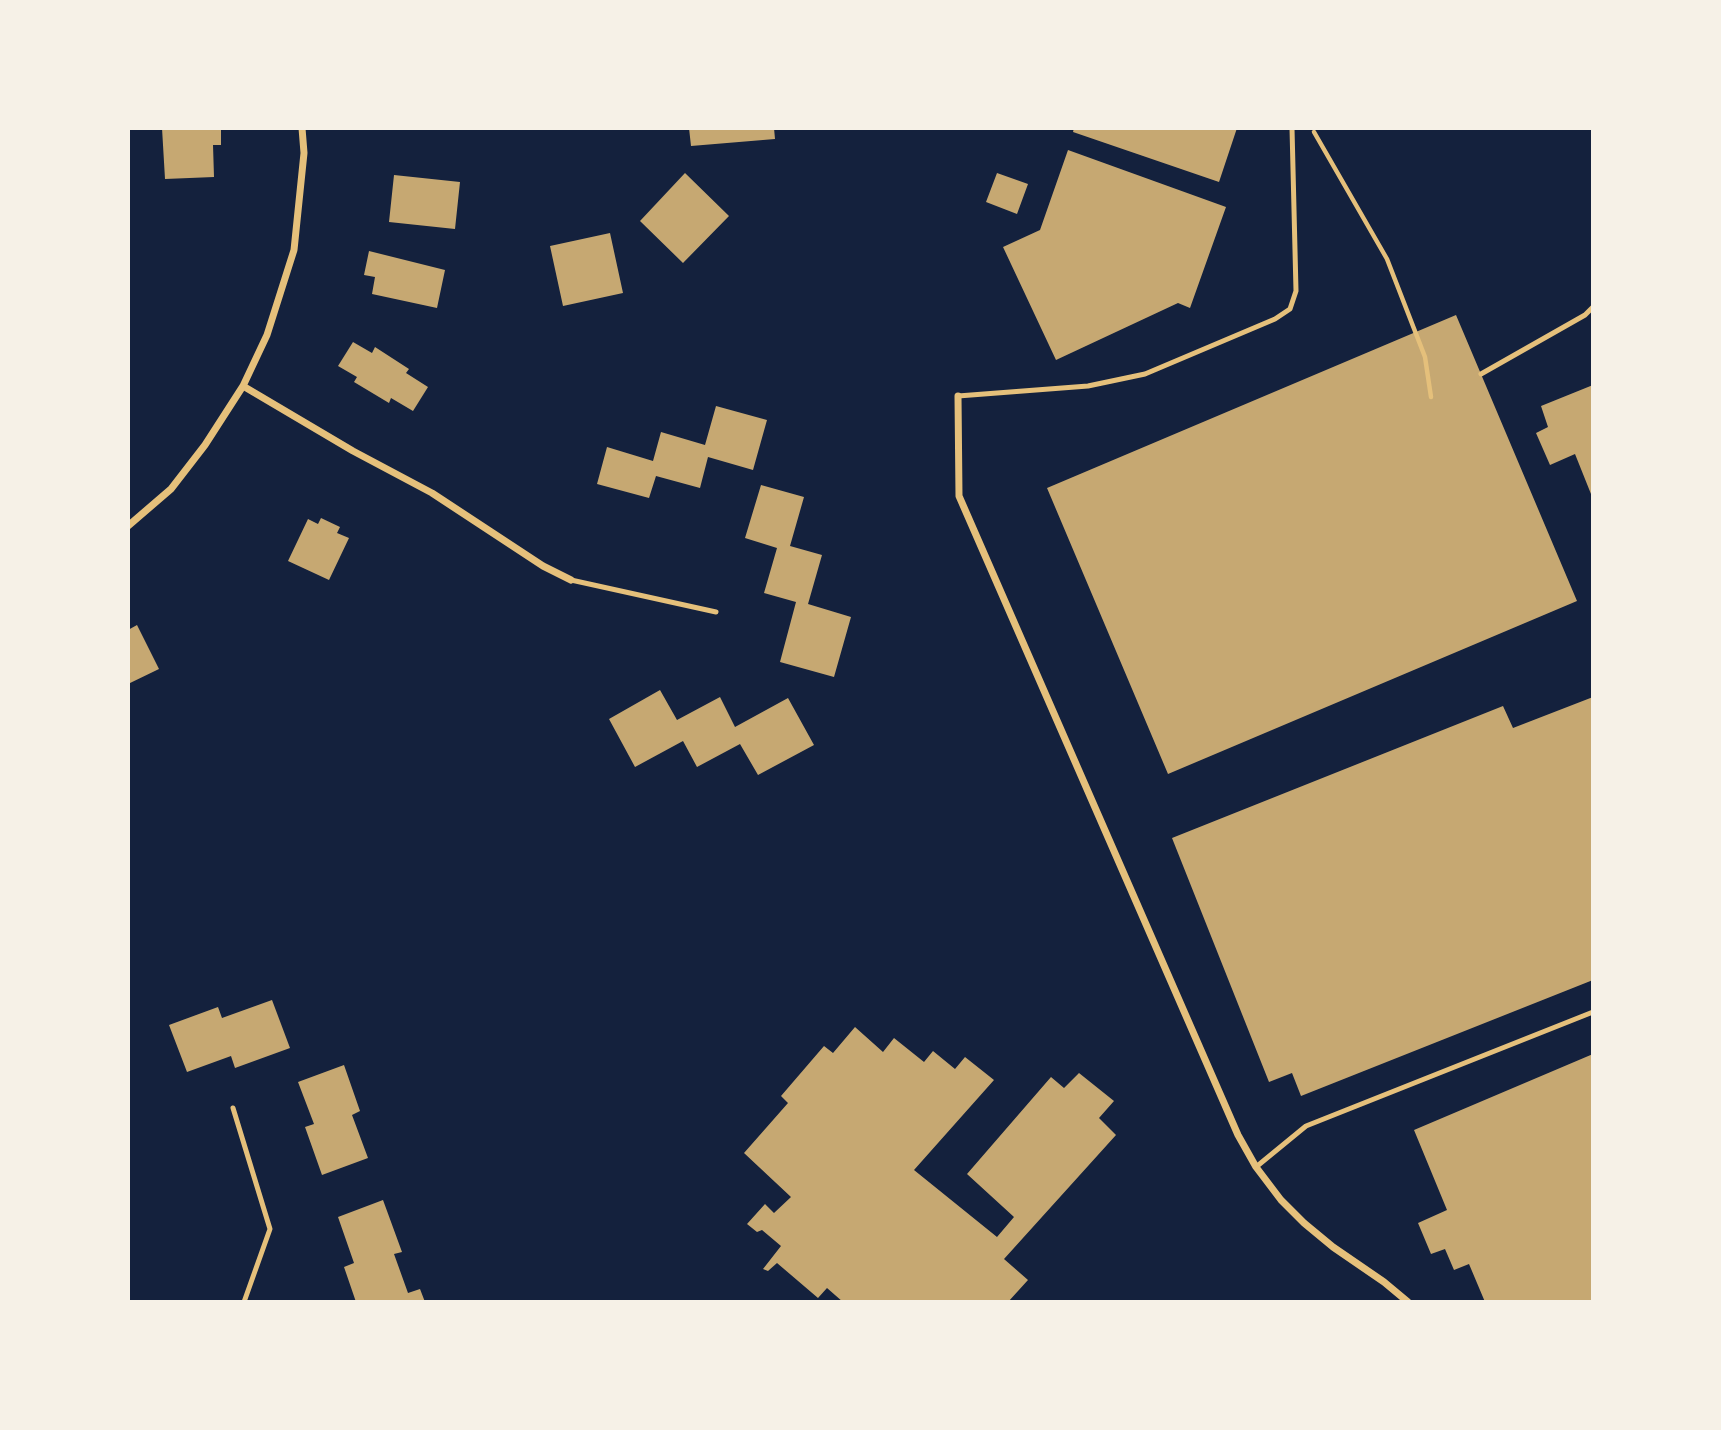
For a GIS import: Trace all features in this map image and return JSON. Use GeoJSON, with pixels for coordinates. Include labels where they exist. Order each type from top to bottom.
{"type":"FeatureCollection","features":[{"type":"Feature","properties":{"kind":"street"},"geometry":{"type":"LineString","coordinates":[[128,526],[171,489],[205,445],[243,386],[267,335],[294,250],[304,153],[302,128]]}},
{"type":"Feature","properties":{"kind":"street"},"geometry":{"type":"LineString","coordinates":[[243,386],[353,451],[432,493],[543,566],[571,580]]}},
{"type":"Feature","properties":{"kind":"street"},"geometry":{"type":"LineString","coordinates":[[958,396],[959,496],[1238,1135],[1256,1167],[1304,1223],[1408,1302]]}},
{"type":"Feature","properties":{"kind":"lane"},"geometry":{"type":"LineString","coordinates":[[958,396],[1088,386],[1145,374],[1275,319],[1290,309],[1296,291],[1292,128]]}},
{"type":"Feature","properties":{"kind":"lane"},"geometry":{"type":"LineString","coordinates":[[1481,374],[1585,315],[1593,307]]}},
{"type":"Feature","properties":{"kind":"lane"},"geometry":{"type":"LineString","coordinates":[[571,580],[716,612]]}},
{"type":"Feature","properties":{"kind":"lane"},"geometry":{"type":"LineString","coordinates":[[1256,1167],[1306,1126],[1593,1012]]}},
{"type":"Feature","properties":{"kind":"lane"},"geometry":{"type":"LineString","coordinates":[[233,1108],[270,1229],[244,1302]]}},
{"type":"Feature","properties":{"kind":"path"},"geometry":{"type":"LineString","coordinates":[[1312,128],[1387,259],[1425,357],[1431,397]]}},
{"type":"Feature","properties":{"kind":"building"},"geometry":{"type":"Polygon","coordinates":[[[162,128],[221,128],[221,145],[213,145],[214,177],[165,179],[162,128]]]}},
{"type":"Feature","properties":{"kind":"building"},"geometry":{"type":"Polygon","coordinates":[[[689,128],[774,128],[775,139],[691,146],[689,128]]]}},
{"type":"Feature","properties":{"kind":"building"},"geometry":{"type":"Polygon","coordinates":[[[1074,128],[1237,128],[1219,182],[1073,132],[1074,128]]]}},
{"type":"Feature","properties":{"kind":"building"},"geometry":{"type":"Polygon","coordinates":[[[1068,150],[1226,207],[1190,308],[1178,303],[1056,360],[1003,247],[1040,230],[1068,150]]]}},
{"type":"Feature","properties":{"kind":"building"},"geometry":{"type":"Polygon","coordinates":[[[685,173],[729,216],[683,263],[640,221],[685,173]]]}},
{"type":"Feature","properties":{"kind":"building"},"geometry":{"type":"Polygon","coordinates":[[[997,173],[1028,184],[1017,214],[986,202],[997,173]]]}},
{"type":"Feature","properties":{"kind":"building"},"geometry":{"type":"Polygon","coordinates":[[[394,175],[460,182],[455,229],[389,222],[394,175]]]}},
{"type":"Feature","properties":{"kind":"building"},"geometry":{"type":"Polygon","coordinates":[[[610,233],[623,293],[563,306],[550,246],[610,233]]]}},
{"type":"Feature","properties":{"kind":"building"},"geometry":{"type":"Polygon","coordinates":[[[369,251],[445,270],[437,308],[372,294],[375,277],[364,275],[369,251]]]}},
{"type":"Feature","properties":{"kind":"building"},"geometry":{"type":"Polygon","coordinates":[[[1456,315],[1577,601],[1168,774],[1047,488],[1456,315]]]}},
{"type":"Feature","properties":{"kind":"building"},"geometry":{"type":"Polygon","coordinates":[[[353,342],[372,353],[375,347],[409,369],[406,373],[428,387],[413,411],[391,398],[389,403],[354,382],[357,377],[338,366],[353,342]]]}},
{"type":"Feature","properties":{"kind":"building"},"geometry":{"type":"Polygon","coordinates":[[[1593,385],[1593,499],[1575,454],[1550,465],[1536,433],[1548,427],[1541,406],[1593,385]]]}},
{"type":"Feature","properties":{"kind":"building"},"geometry":{"type":"Polygon","coordinates":[[[716,406],[767,420],[753,470],[708,457],[700,488],[656,476],[649,498],[597,484],[607,447],[653,461],[661,432],[705,445],[716,406]]]}},
{"type":"Feature","properties":{"kind":"building"},"geometry":{"type":"Polygon","coordinates":[[[761,485],[804,497],[790,546],[822,555],[808,604],[851,617],[834,677],[780,662],[796,602],[764,593],[777,548],[745,538],[761,485]]]}},
{"type":"Feature","properties":{"kind":"building"},"geometry":{"type":"Polygon","coordinates":[[[321,518],[340,527],[337,533],[349,538],[329,580],[288,561],[308,519],[318,524],[321,518]]]}},
{"type":"Feature","properties":{"kind":"building"},"geometry":{"type":"Polygon","coordinates":[[[137,625],[159,669],[128,684],[128,630],[137,625]]]}},
{"type":"Feature","properties":{"kind":"building"},"geometry":{"type":"Polygon","coordinates":[[[660,690],[677,720],[720,697],[735,727],[788,698],[814,745],[758,775],[740,744],[697,767],[683,741],[635,767],[609,719],[660,690]]]}},
{"type":"Feature","properties":{"kind":"building"},"geometry":{"type":"Polygon","coordinates":[[[1593,697],[1593,980],[1301,1096],[1292,1073],[1269,1082],[1172,838],[1503,706],[1513,728],[1593,697]]]}},
{"type":"Feature","properties":{"kind":"building"},"geometry":{"type":"Polygon","coordinates":[[[272,1000],[290,1048],[235,1068],[231,1056],[187,1072],[169,1025],[218,1007],[222,1018],[272,1000]]]}},
{"type":"Feature","properties":{"kind":"building"},"geometry":{"type":"Polygon","coordinates":[[[855,1027],[883,1052],[894,1038],[924,1062],[933,1051],[955,1069],[965,1057],[994,1080],[914,1170],[997,1237],[1014,1217],[967,1174],[1051,1077],[1064,1088],[1079,1073],[1114,1101],[1099,1118],[1116,1135],[1004,1259],[1028,1280],[1008,1302],[843,1302],[827,1288],[818,1298],[777,1263],[768,1271],[763,1269],[781,1246],[762,1230],[757,1232],[747,1224],[765,1204],[774,1213],[791,1197],[744,1153],[788,1103],[781,1096],[824,1046],[833,1053],[855,1027]]]}},
{"type":"Feature","properties":{"kind":"building"},"geometry":{"type":"Polygon","coordinates":[[[1593,1054],[1593,1302],[1485,1302],[1469,1264],[1454,1270],[1445,1249],[1431,1254],[1418,1223],[1447,1210],[1414,1130],[1593,1054]]]}},
{"type":"Feature","properties":{"kind":"building"},"geometry":{"type":"Polygon","coordinates":[[[344,1065],[360,1111],[352,1115],[368,1158],[322,1175],[305,1127],[314,1124],[298,1082],[344,1065]]]}},
{"type":"Feature","properties":{"kind":"building"},"geometry":{"type":"Polygon","coordinates":[[[383,1200],[402,1252],[394,1254],[408,1293],[420,1289],[425,1302],[356,1302],[344,1267],[354,1263],[338,1217],[383,1200]]]}}]}
